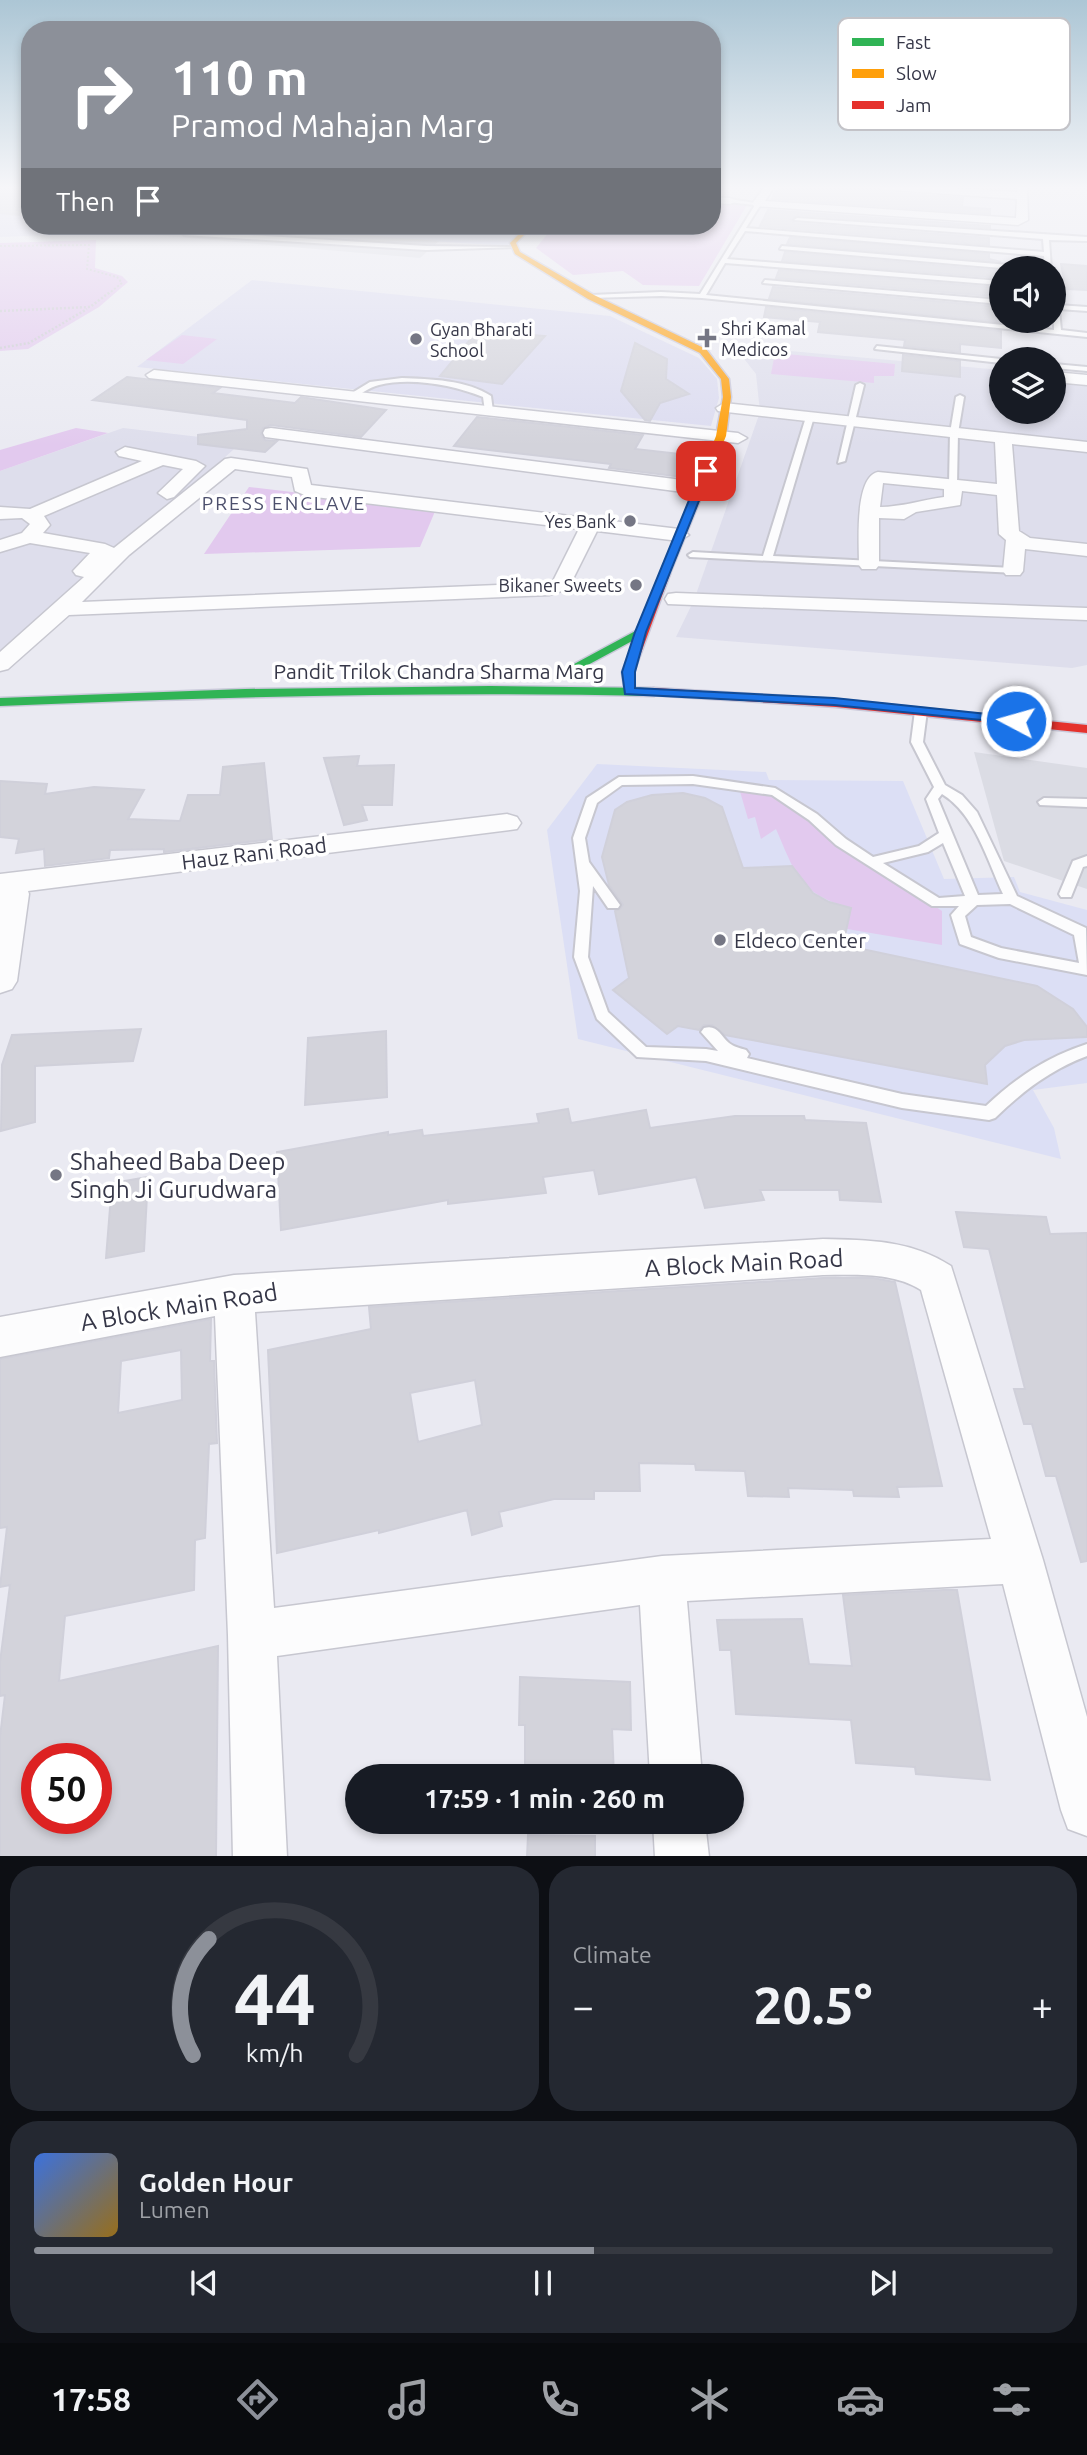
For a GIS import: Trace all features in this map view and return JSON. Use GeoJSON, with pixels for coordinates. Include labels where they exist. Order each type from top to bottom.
{"type":"FeatureCollection","features":[{"type":"Feature","properties":{"kind":"street"},"geometry":{"type":"LineString","coordinates":[[553,273],[703,351],[720,369],[725,379],[728,464]]}},
{"type":"Feature","properties":{"kind":"street"},"geometry":{"type":"LineString","coordinates":[[562,273],[597,296],[716,350],[734,366],[743,396],[729,437],[698,488],[640,632],[644,678]]}},
{"type":"Feature","properties":{"kind":"street"},"geometry":{"type":"LineString","coordinates":[[154,374],[729,437]]}},
{"type":"Feature","properties":{"kind":"street"},"geometry":{"type":"LineString","coordinates":[[1066,378],[1087,380]]}},
{"type":"Feature","properties":{"kind":"street"},"geometry":{"type":"LineString","coordinates":[[726,402],[743,396],[810,417],[1087,447]]}},
{"type":"Feature","properties":{"kind":"street"},"geometry":{"type":"LineString","coordinates":[[366,446],[406,402]]}},
{"type":"Feature","properties":{"kind":"street"},"geometry":{"type":"LineString","coordinates":[[271,433],[698,488]]}},
{"type":"Feature","properties":{"kind":"street"},"geometry":{"type":"LineString","coordinates":[[1003,439],[1009,534],[1016,540],[1087,550]]}},
{"type":"Feature","properties":{"kind":"street"},"geometry":{"type":"LineString","coordinates":[[0,647],[196,466],[125,452]]}},
{"type":"Feature","properties":{"kind":"street"},"geometry":{"type":"LineString","coordinates":[[0,513],[31,515],[161,459]]}},
{"type":"Feature","properties":{"kind":"street"},"geometry":{"type":"LineString","coordinates":[[0,664],[63,609],[122,551],[231,463],[301,473],[301,487],[307,490],[679,535]]}},
{"type":"Feature","properties":{"kind":"street"},"geometry":{"type":"LineString","coordinates":[[869,565],[870,512],[874,481],[878,477],[1006,490]]}},
{"type":"Feature","properties":{"kind":"street"},"geometry":{"type":"LineString","coordinates":[[870,512],[904,513],[910,507],[953,501],[954,484]]}},
{"type":"Feature","properties":{"kind":"street"},"geometry":{"type":"LineString","coordinates":[[29,537],[40,525],[31,515]]}},
{"type":"Feature","properties":{"kind":"street"},"geometry":{"type":"LineString","coordinates":[[63,609],[549,589],[561,585],[591,524]]}},
{"type":"Feature","properties":{"kind":"street"},"geometry":{"type":"LineString","coordinates":[[0,546],[29,537],[106,550]]}},
{"type":"Feature","properties":{"kind":"street"},"geometry":{"type":"LineString","coordinates":[[1013,571],[1016,540]]}},
{"type":"Feature","properties":{"kind":"street"},"geometry":{"type":"LineString","coordinates":[[676,600],[1087,614]]}},
{"type":"Feature","properties":{"kind":"street","name":"Pandit Trilok Chandra Sharma Marg"},"geometry":{"type":"LineString","coordinates":[[640,632],[562,670],[1087,729]]}},
{"type":"Feature","properties":{"kind":"street","name":"Pandit Trilok Chandra Sharma Marg"},"geometry":{"type":"LineString","coordinates":[[0,702],[421,689],[629,691],[644,678]]}},
{"type":"Feature","properties":{"kind":"street"},"geometry":{"type":"LineString","coordinates":[[944,713],[990,736]]}},
{"type":"Feature","properties":{"kind":"street","name":"Hauz Rani Road"},"geometry":{"type":"LineString","coordinates":[[7,889],[507,823]]}},
{"type":"Feature","properties":{"kind":"street"},"geometry":{"type":"LineString","coordinates":[[0,991],[7,889]]}},
{"type":"Feature","properties":{"kind":"street","name":"A Block Main Road"},"geometry":{"type":"LineString","coordinates":[[0,1337],[234,1294],[823,1257],[872,1258],[915,1265],[937,1279],[1020,1560],[1087,1810]]}},
{"type":"Feature","properties":{"kind":"street"},"geometry":{"type":"LineString","coordinates":[[234,1294],[252,1635],[260,1856]]}},
{"type":"Feature","properties":{"kind":"street"},"geometry":{"type":"LineString","coordinates":[[252,1635],[662,1579],[1020,1560]]}},
{"type":"Feature","properties":{"kind":"street"},"geometry":{"type":"LineString","coordinates":[[662,1579],[675,1764]]}},
{"type":"Feature","properties":{"kind":"street"},"geometry":{"type":"LineString","coordinates":[[680,1834],[682,1856]]}},
{"type":"Feature","properties":{"kind":"lane"},"geometry":{"type":"LineString","coordinates":[[702,296],[717,273]]}},
{"type":"Feature","properties":{"kind":"lane"},"geometry":{"type":"LineString","coordinates":[[760,289],[769,273]]}},
{"type":"Feature","properties":{"kind":"lane"},"geometry":{"type":"LineString","coordinates":[[876,273],[989,282]]}},
{"type":"Feature","properties":{"kind":"lane"},"geometry":{"type":"LineString","coordinates":[[765,282],[989,301]]}},
{"type":"Feature","properties":{"kind":"lane"},"geometry":{"type":"LineString","coordinates":[[597,296],[702,296],[989,325]]}},
{"type":"Feature","properties":{"kind":"lane"},"geometry":{"type":"LineString","coordinates":[[1066,308],[1087,309]]}},
{"type":"Feature","properties":{"kind":"lane"},"geometry":{"type":"LineString","coordinates":[[1066,333],[1087,335]]}},
{"type":"Feature","properties":{"kind":"lane"},"geometry":{"type":"LineString","coordinates":[[877,348],[989,360]]}},
{"type":"Feature","properties":{"kind":"lane"},"geometry":{"type":"LineString","coordinates":[[1066,367],[1087,369]]}},
{"type":"Feature","properties":{"kind":"lane"},"geometry":{"type":"LineString","coordinates":[[351,396],[373,384],[393,381],[418,382],[475,390],[487,396],[489,411]]}},
{"type":"Feature","properties":{"kind":"lane"},"geometry":{"type":"LineString","coordinates":[[841,461],[860,384]]}},
{"type":"Feature","properties":{"kind":"lane"},"geometry":{"type":"LineString","coordinates":[[954,484],[954,433],[960,397]]}},
{"type":"Feature","properties":{"kind":"lane"},"geometry":{"type":"LineString","coordinates":[[767,559],[810,417]]}},
{"type":"Feature","properties":{"kind":"lane"},"geometry":{"type":"LineString","coordinates":[[693,554],[1013,571]]}},
{"type":"Feature","properties":{"kind":"lane"},"geometry":{"type":"LineString","coordinates":[[921,711],[917,742],[940,788],[958,798],[971,812],[1012,899]]}},
{"type":"Feature","properties":{"kind":"lane"},"geometry":{"type":"LineString","coordinates":[[972,900],[958,915],[965,940],[999,953],[1087,970],[1081,932],[1012,899],[972,900],[937,903],[841,842],[813,817],[775,792],[693,780],[619,781],[591,801],[579,838],[587,891],[581,957],[602,1015],[642,1054],[706,1055],[902,1101],[989,1113],[1021,1081],[1053,1061],[1087,1050]]}},
{"type":"Feature","properties":{"kind":"lane"},"geometry":{"type":"LineString","coordinates":[[940,788],[932,799],[972,900]]}},
{"type":"Feature","properties":{"kind":"lane"},"geometry":{"type":"LineString","coordinates":[[1044,802],[1087,803]]}},
{"type":"Feature","properties":{"kind":"lane"},"geometry":{"type":"LineString","coordinates":[[871,862],[923,849],[946,835]]}},
{"type":"Feature","properties":{"kind":"lane"},"geometry":{"type":"LineString","coordinates":[[583,861],[613,905]]}},
{"type":"Feature","properties":{"kind":"lane"},"geometry":{"type":"LineString","coordinates":[[1066,894],[1078,864],[1087,861]]}},
{"type":"Feature","properties":{"kind":"lane"},"geometry":{"type":"LineString","coordinates":[[709,1032],[727,1051],[762,1059],[828,1084]]}},
{"type":"Feature","properties":{"kind":"path"},"geometry":{"type":"LineString","coordinates":[[0,348],[29,342],[90,307],[122,283],[117,277],[101,273]]}},
{"type":"Feature","properties":{"kind":"path"},"geometry":{"type":"LineString","coordinates":[[0,311],[90,307]]}},
{"type":"Feature","properties":{"kind":"shaded area"},"geometry":{"type":"Polygon","coordinates":[[[0,273],[111,273],[122,276],[128,282],[99,307],[28,349],[0,351],[0,273]]]}},
{"type":"Feature","properties":{"kind":"shaded area"},"geometry":{"type":"Polygon","coordinates":[[[570,273],[603,273],[573,275],[570,273]]]}},
{"type":"Feature","properties":{"kind":"shaded area"},"geometry":{"type":"Polygon","coordinates":[[[625,273],[707,273],[699,286],[643,285],[625,273]]]}},
{"type":"Feature","properties":{"kind":"shaded area","name":"Gyan Bharati School"},"geometry":{"type":"Polygon","coordinates":[[[252,280],[610,316],[699,358],[717,379],[719,398],[711,426],[137,367],[252,280]]]}},
{"type":"Feature","properties":{"kind":"shaded area"},"geometry":{"type":"Polygon","coordinates":[[[182,335],[217,339],[183,364],[146,360],[182,335]]]}},
{"type":"Feature","properties":{"kind":"shaded area"},"geometry":{"type":"Polygon","coordinates":[[[734,346],[989,369],[989,424],[1066,424],[1066,376],[1087,378],[1087,665],[1072,668],[676,637],[694,600],[760,412],[756,374],[734,346]]]}},
{"type":"Feature","properties":{"kind":"shaded area"},"geometry":{"type":"Polygon","coordinates":[[[775,353],[895,364],[894,376],[874,376],[874,383],[771,374],[775,353]]]}},
{"type":"Feature","properties":{"kind":"shaded area"},"geometry":{"type":"Polygon","coordinates":[[[76,428],[108,433],[0,471],[0,450],[76,428]]]}},
{"type":"Feature","properties":{"kind":"shaded area","name":"PRESS ENCLAVE"},"geometry":{"type":"Polygon","coordinates":[[[123,428],[242,442],[0,657],[0,471],[123,428]]]}},
{"type":"Feature","properties":{"kind":"shaded area"},"geometry":{"type":"Polygon","coordinates":[[[249,487],[436,509],[420,547],[204,554],[249,487]]]}},
{"type":"Feature","properties":{"kind":"shaded area"},"geometry":{"type":"Polygon","coordinates":[[[974,752],[1087,768],[1087,889],[1004,861],[974,752]]]}},
{"type":"Feature","properties":{"kind":"shaded area"},"geometry":{"type":"Polygon","coordinates":[[[597,764],[766,772],[769,780],[903,781],[944,879],[1014,877],[1020,892],[1087,910],[1087,1083],[1033,1090],[1054,1128],[1061,1159],[578,1039],[547,830],[597,764]]]}},
{"type":"Feature","properties":{"kind":"shaded area"},"geometry":{"type":"Polygon","coordinates":[[[739,788],[780,796],[803,806],[831,837],[942,911],[942,945],[847,929],[851,908],[810,889],[795,871],[776,829],[761,839],[755,817],[748,819],[739,788]]]}},
{"type":"Feature","properties":{"kind":"building"},"geometry":{"type":"Polygon","coordinates":[[[778,273],[811,273],[989,287],[989,296],[776,278],[778,273]]]}},
{"type":"Feature","properties":{"kind":"building"},"geometry":{"type":"Polygon","coordinates":[[[932,273],[989,273],[989,277],[932,273]]]}},
{"type":"Feature","properties":{"kind":"building"},"geometry":{"type":"Polygon","coordinates":[[[1066,273],[1087,273],[1087,290],[1066,289],[1066,273]]]}},
{"type":"Feature","properties":{"kind":"building"},"geometry":{"type":"Polygon","coordinates":[[[773,287],[989,306],[989,321],[769,299],[773,287]]]}},
{"type":"Feature","properties":{"kind":"building"},"geometry":{"type":"Polygon","coordinates":[[[766,307],[989,330],[989,333],[1001,333],[1001,347],[960,344],[960,352],[904,346],[905,340],[818,332],[820,322],[764,317],[766,307]]]}},
{"type":"Feature","properties":{"kind":"building"},"geometry":{"type":"Polygon","coordinates":[[[478,330],[545,336],[502,384],[440,376],[478,330]]]}},
{"type":"Feature","properties":{"kind":"building"},"geometry":{"type":"Polygon","coordinates":[[[635,343],[667,359],[666,379],[689,394],[660,403],[650,421],[645,420],[621,391],[635,343]]]}},
{"type":"Feature","properties":{"kind":"building"},"geometry":{"type":"Polygon","coordinates":[[[903,355],[960,361],[960,377],[902,371],[903,355]]]}},
{"type":"Feature","properties":{"kind":"building"},"geometry":{"type":"Polygon","coordinates":[[[127,377],[220,388],[213,393],[295,403],[301,397],[386,410],[361,437],[271,425],[263,428],[261,434],[265,440],[277,441],[265,452],[198,444],[198,435],[247,429],[247,420],[93,400],[127,377]]]}},
{"type":"Feature","properties":{"kind":"building"},"geometry":{"type":"Polygon","coordinates":[[[477,417],[643,435],[635,449],[690,455],[682,477],[609,468],[611,464],[454,446],[477,417]]]}},
{"type":"Feature","properties":{"kind":"building"},"geometry":{"type":"Polygon","coordinates":[[[359,756],[357,766],[394,765],[392,805],[362,805],[367,820],[344,825],[324,758],[359,756]]]}},
{"type":"Feature","properties":{"kind":"building"},"geometry":{"type":"Polygon","coordinates":[[[264,763],[272,839],[164,852],[164,849],[110,850],[109,858],[45,866],[44,849],[16,853],[19,839],[0,837],[0,781],[47,784],[45,794],[94,787],[144,790],[128,819],[180,821],[188,795],[220,795],[223,767],[264,763]]]}},
{"type":"Feature","properties":{"kind":"building","name":"Eldeco Center"},"geometry":{"type":"Polygon","coordinates":[[[683,793],[705,798],[722,807],[743,868],[792,866],[813,893],[829,902],[851,908],[843,945],[1037,986],[1073,1009],[1087,1027],[1087,1037],[1024,1040],[1005,1046],[985,1065],[987,1084],[725,1035],[712,1025],[704,1025],[699,1030],[678,1026],[667,1034],[613,990],[629,978],[615,911],[623,905],[609,885],[602,857],[615,810],[627,802],[652,795],[683,793]]]}},
{"type":"Feature","properties":{"kind":"building"},"geometry":{"type":"Polygon","coordinates":[[[141,1029],[133,1061],[35,1066],[35,1122],[1,1131],[2,1065],[12,1035],[141,1029]]]}},
{"type":"Feature","properties":{"kind":"building"},"geometry":{"type":"Polygon","coordinates":[[[386,1031],[387,1097],[305,1105],[308,1038],[386,1031]]]}},
{"type":"Feature","properties":{"kind":"building"},"geometry":{"type":"Polygon","coordinates":[[[568,1109],[571,1123],[646,1110],[650,1128],[735,1116],[804,1116],[805,1120],[866,1123],[881,1202],[840,1200],[839,1190],[760,1190],[764,1200],[705,1208],[696,1177],[599,1194],[594,1170],[543,1177],[546,1193],[448,1204],[448,1200],[281,1230],[277,1152],[388,1132],[388,1135],[422,1130],[423,1136],[539,1123],[537,1114],[568,1109]]]}},
{"type":"Feature","properties":{"kind":"building"},"geometry":{"type":"Polygon","coordinates":[[[148,1177],[144,1251],[106,1258],[112,1183],[148,1177]]]}},
{"type":"Feature","properties":{"kind":"building"},"geometry":{"type":"Polygon","coordinates":[[[956,1212],[1046,1217],[1050,1234],[1087,1233],[1087,1561],[1081,1562],[1056,1476],[1046,1476],[1032,1424],[1024,1424],[1014,1389],[1025,1389],[989,1249],[964,1247],[956,1212]]]}},
{"type":"Feature","properties":{"kind":"building"},"geometry":{"type":"Polygon","coordinates":[[[823,1278],[873,1278],[895,1282],[942,1486],[897,1487],[899,1497],[854,1496],[853,1490],[788,1488],[789,1497],[748,1496],[745,1471],[696,1470],[695,1464],[639,1463],[640,1491],[594,1491],[594,1499],[554,1499],[499,1512],[502,1526],[472,1535],[467,1510],[379,1533],[379,1530],[277,1553],[268,1350],[371,1329],[369,1307],[823,1278]],[[475,1380],[410,1393],[418,1442],[482,1425],[475,1380]]]}},
{"type":"Feature","properties":{"kind":"building"},"geometry":{"type":"Polygon","coordinates":[[[211,1319],[210,1361],[214,1361],[217,1443],[209,1444],[205,1538],[195,1540],[194,1590],[65,1616],[59,1681],[218,1646],[216,1856],[0,1856],[0,1737],[5,1695],[0,1696],[0,1662],[10,1585],[0,1587],[7,1527],[0,1528],[0,1359],[211,1319]],[[181,1350],[121,1361],[118,1413],[182,1400],[181,1350]]]}},
{"type":"Feature","properties":{"kind":"building"},"geometry":{"type":"Polygon","coordinates":[[[957,1590],[990,1780],[916,1774],[915,1767],[856,1763],[851,1720],[736,1714],[731,1650],[720,1650],[717,1620],[802,1619],[809,1664],[852,1666],[843,1595],[957,1590]]]}},
{"type":"Feature","properties":{"kind":"building"},"geometry":{"type":"Polygon","coordinates":[[[520,1677],[630,1682],[631,1730],[612,1729],[613,1764],[525,1764],[525,1725],[519,1725],[520,1677]]]}},
{"type":"Feature","properties":{"kind":"building"},"geometry":{"type":"Polygon","coordinates":[[[528,1835],[595,1836],[595,1856],[527,1856],[528,1835]]]}},
{"type":"Feature","properties":{"kind":"traffic: fast"},"geometry":{"type":"LineString","coordinates":[[569,670],[641,632]]}},
{"type":"Feature","properties":{"kind":"traffic: fast"},"geometry":{"type":"LineString","coordinates":[[0,702],[409,690],[654,692]]}},
{"type":"Feature","properties":{"kind":"traffic: slow"},"geometry":{"type":"LineString","coordinates":[[550,273],[591,297],[703,351],[725,379],[727,397],[721,436],[665,574]]}},
{"type":"Feature","properties":{"kind":"traffic: jam"},"geometry":{"type":"LineString","coordinates":[[629,691],[628,672],[665,574]]}},
{"type":"Feature","properties":{"kind":"traffic: jam"},"geometry":{"type":"LineString","coordinates":[[654,692],[836,703],[1087,729]]}},
{"type":"Feature","properties":{"kind":"place","name":"Shri Kamal Medicos"},"geometry":{"type":"Point","coordinates":[707,338]}},
{"type":"Feature","properties":{"kind":"place","name":"Gyan Bharati School"},"geometry":{"type":"Point","coordinates":[416,339]}},
{"type":"Feature","properties":{"kind":"place","name":"Yes Bank"},"geometry":{"type":"Point","coordinates":[630,521]}},
{"type":"Feature","properties":{"kind":"place","name":"Bikaner Sweets"},"geometry":{"type":"Point","coordinates":[636,585]}},
{"type":"Feature","properties":{"kind":"place","name":"Eldeco Center"},"geometry":{"type":"Point","coordinates":[720,940]}},
{"type":"Feature","properties":{"kind":"place","name":"Shaheed Baba Deep Singh Ji Gurudwara"},"geometry":{"type":"Point","coordinates":[56,1175]}},
{"type":"Feature","properties":{"kind":"district","name":"PRESS ENCLAVE"},"geometry":{"type":"Point","coordinates":[284,503]}},
{"type":"Feature","properties":{"kind":"route"},"geometry":{"type":"LineString","coordinates":[[706,471],[640,632],[628,672],[629,691],[834,702],[1016,721]]}}]}
